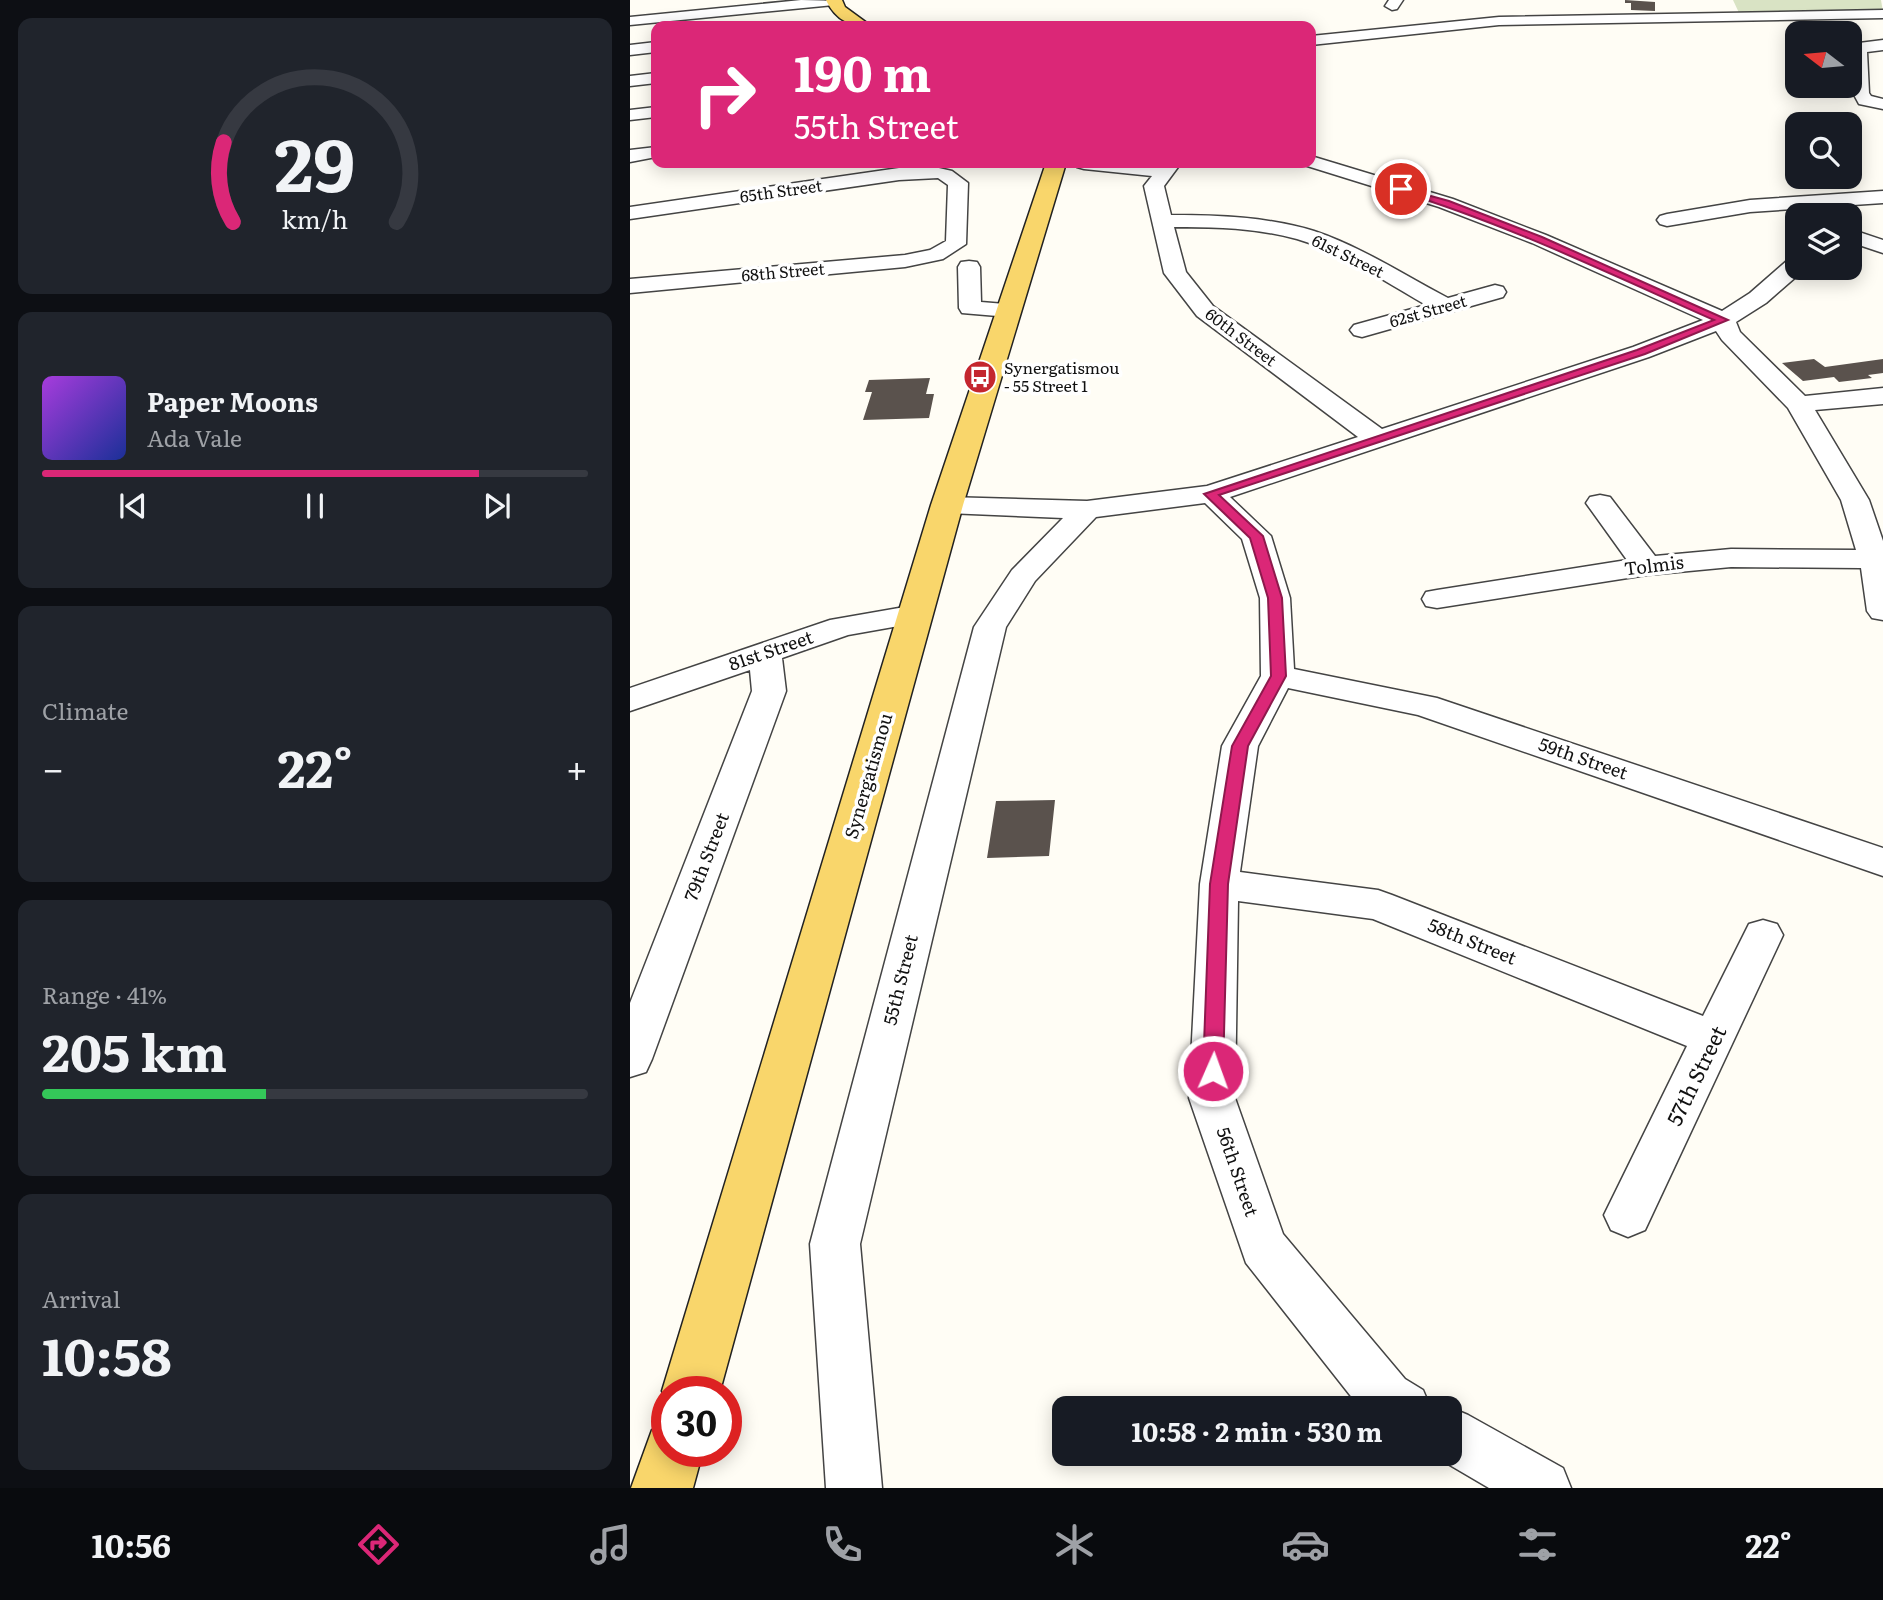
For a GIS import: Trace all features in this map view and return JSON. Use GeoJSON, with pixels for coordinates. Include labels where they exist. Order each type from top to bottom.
{"type":"FeatureCollection","features":[{"type":"Feature","properties":{"kind":"main road"},"geometry":{"type":"LineString","coordinates":[[834,0],[839,10],[856,21]]}},
{"type":"Feature","properties":{"kind":"main road","name":"Synergatismou"},"geometry":{"type":"LineString","coordinates":[[695,1376],[947,505],[1054,168]]}},
{"type":"Feature","properties":{"kind":"main road"},"geometry":{"type":"LineString","coordinates":[[663,1488],[669,1467]]}},
{"type":"Feature","properties":{"kind":"street"},"geometry":{"type":"LineString","coordinates":[[630,21],[747,5],[834,0]]}},
{"type":"Feature","properties":{"kind":"street"},"geometry":{"type":"LineString","coordinates":[[1621,0],[1622,18]]}},
{"type":"Feature","properties":{"kind":"street"},"geometry":{"type":"LineString","coordinates":[[1662,12],[1690,32]]}},
{"type":"Feature","properties":{"kind":"street"},"geometry":{"type":"LineString","coordinates":[[1316,40],[1557,14],[1622,18],[1662,12],[1883,14]]}},
{"type":"Feature","properties":{"kind":"street"},"geometry":{"type":"LineString","coordinates":[[1883,45],[1859,47],[1861,93],[1865,100],[1883,104]]}},
{"type":"Feature","properties":{"kind":"street"},"geometry":{"type":"LineString","coordinates":[[630,50],[651,48]]}},
{"type":"Feature","properties":{"kind":"street"},"geometry":{"type":"LineString","coordinates":[[630,81],[651,79]]}},
{"type":"Feature","properties":{"kind":"street"},"geometry":{"type":"LineString","coordinates":[[630,115],[651,113]]}},
{"type":"Feature","properties":{"kind":"street"},"geometry":{"type":"LineString","coordinates":[[630,156],[651,153]]}},
{"type":"Feature","properties":{"kind":"street"},"geometry":{"type":"LineString","coordinates":[[1316,163],[1446,203],[1539,239],[1723,320],[1730,335],[1799,404],[1855,500],[1874,559],[1883,611]]}},
{"type":"Feature","properties":{"kind":"street","name":"60th Street"},"geometry":{"type":"LineString","coordinates":[[1166,168],[1154,186],[1175,273],[1205,311],[1377,439]]}},
{"type":"Feature","properties":{"kind":"street","name":"65th Street"},"geometry":{"type":"LineString","coordinates":[[630,213],[899,174],[932,172],[951,176],[958,183],[956,244],[936,255]]}},
{"type":"Feature","properties":{"kind":"street"},"geometry":{"type":"LineString","coordinates":[[1667,220],[1750,205],[1883,198]]}},
{"type":"Feature","properties":{"kind":"street"},"geometry":{"type":"LineString","coordinates":[[1862,213],[1883,198]]}},
{"type":"Feature","properties":{"kind":"street","name":"61st Street"},"geometry":{"type":"LineString","coordinates":[[1162,221],[1231,221],[1286,230],[1327,244],[1444,305]]}},
{"type":"Feature","properties":{"kind":"street"},"geometry":{"type":"LineString","coordinates":[[1862,239],[1883,247]]}},
{"type":"Feature","properties":{"kind":"street","name":"68th Street"},"geometry":{"type":"LineString","coordinates":[[630,286],[905,261],[936,255]]}},
{"type":"Feature","properties":{"kind":"street"},"geometry":{"type":"LineString","coordinates":[[969,267],[970,308],[1009,310]]}},
{"type":"Feature","properties":{"kind":"street"},"geometry":{"type":"LineString","coordinates":[[947,505],[1087,510],[1211,494],[1641,352],[1723,320],[1758,298],[1785,274]]}},
{"type":"Feature","properties":{"kind":"street","name":"62st Street"},"geometry":{"type":"LineString","coordinates":[[1362,331],[1495,292]]}},
{"type":"Feature","properties":{"kind":"street"},"geometry":{"type":"LineString","coordinates":[[1799,404],[1883,396]]}},
{"type":"Feature","properties":{"kind":"street"},"geometry":{"type":"LineString","coordinates":[[1211,494],[1256,536],[1275,598],[1278,676]]}},
{"type":"Feature","properties":{"kind":"street"},"geometry":{"type":"LineString","coordinates":[[1600,503],[1647,566]]}},
{"type":"Feature","properties":{"kind":"street","name":"55th Street"},"geometry":{"type":"LineString","coordinates":[[854,1488],[835,1244],[990,627],[1023,576],[1087,510]]}},
{"type":"Feature","properties":{"kind":"street","name":"Tolmis"},"geometry":{"type":"LineString","coordinates":[[1437,599],[1647,566],[1731,558],[1874,559]]}},
{"type":"Feature","properties":{"kind":"street","name":"81st Street"},"geometry":{"type":"LineString","coordinates":[[630,700],[841,627],[916,614]]}},
{"type":"Feature","properties":{"kind":"street","name":"79th Street"},"geometry":{"type":"LineString","coordinates":[[630,1059],[769,691],[765,653]]}},
{"type":"Feature","properties":{"kind":"street","name":"59th Street"},"geometry":{"type":"LineString","coordinates":[[1278,676],[1425,706],[1883,862]]}},
{"type":"Feature","properties":{"kind":"street","name":"56th Street"},"geometry":{"type":"LineString","coordinates":[[1278,676],[1240,746],[1219,884],[1212,1098],[1263,1247],[1384,1396]]}},
{"type":"Feature","properties":{"kind":"street","name":"58th Street"},"geometry":{"type":"LineString","coordinates":[[1219,884],[1378,905],[1715,1039]]}},
{"type":"Feature","properties":{"kind":"street","name":"57th Street"},"geometry":{"type":"LineString","coordinates":[[1628,1214],[1763,935]]}},
{"type":"Feature","properties":{"kind":"street"},"geometry":{"type":"LineString","coordinates":[[1462,1441],[1543,1488]]}},
{"type":"Feature","properties":{"kind":"green space"},"geometry":{"type":"Polygon","coordinates":[[[1733,0],[1881,0],[1883,12],[1740,15],[1733,0]]]}},
{"type":"Feature","properties":{"kind":"building"},"geometry":{"type":"Polygon","coordinates":[[[1625,0],[1655,2],[1655,11],[1631,10],[1631,3],[1625,3],[1625,0]]]}},
{"type":"Feature","properties":{"kind":"building"},"geometry":{"type":"Polygon","coordinates":[[[1814,359],[1825,367],[1883,359],[1883,373],[1868,375],[1872,378],[1839,382],[1834,377],[1803,381],[1782,363],[1814,359]]]}},
{"type":"Feature","properties":{"kind":"building"},"geometry":{"type":"Polygon","coordinates":[[[930,378],[926,394],[934,394],[929,418],[863,420],[872,392],[865,392],[869,380],[930,378]]]}},
{"type":"Feature","properties":{"kind":"building"},"geometry":{"type":"Polygon","coordinates":[[[1055,800],[1049,856],[987,858],[996,801],[1055,800]]]}},
{"type":"Feature","properties":{"kind":"place","name":"Synergatismou - 55 Street 1"},"geometry":{"type":"Point","coordinates":[980,377]}},
{"type":"Feature","properties":{"kind":"route"},"geometry":{"type":"LineString","coordinates":[[1213,1071],[1219,884],[1240,746],[1278,676],[1275,598],[1256,536],[1211,494],[1641,352],[1723,320],[1539,239],[1446,203],[1401,189]]}}]}
